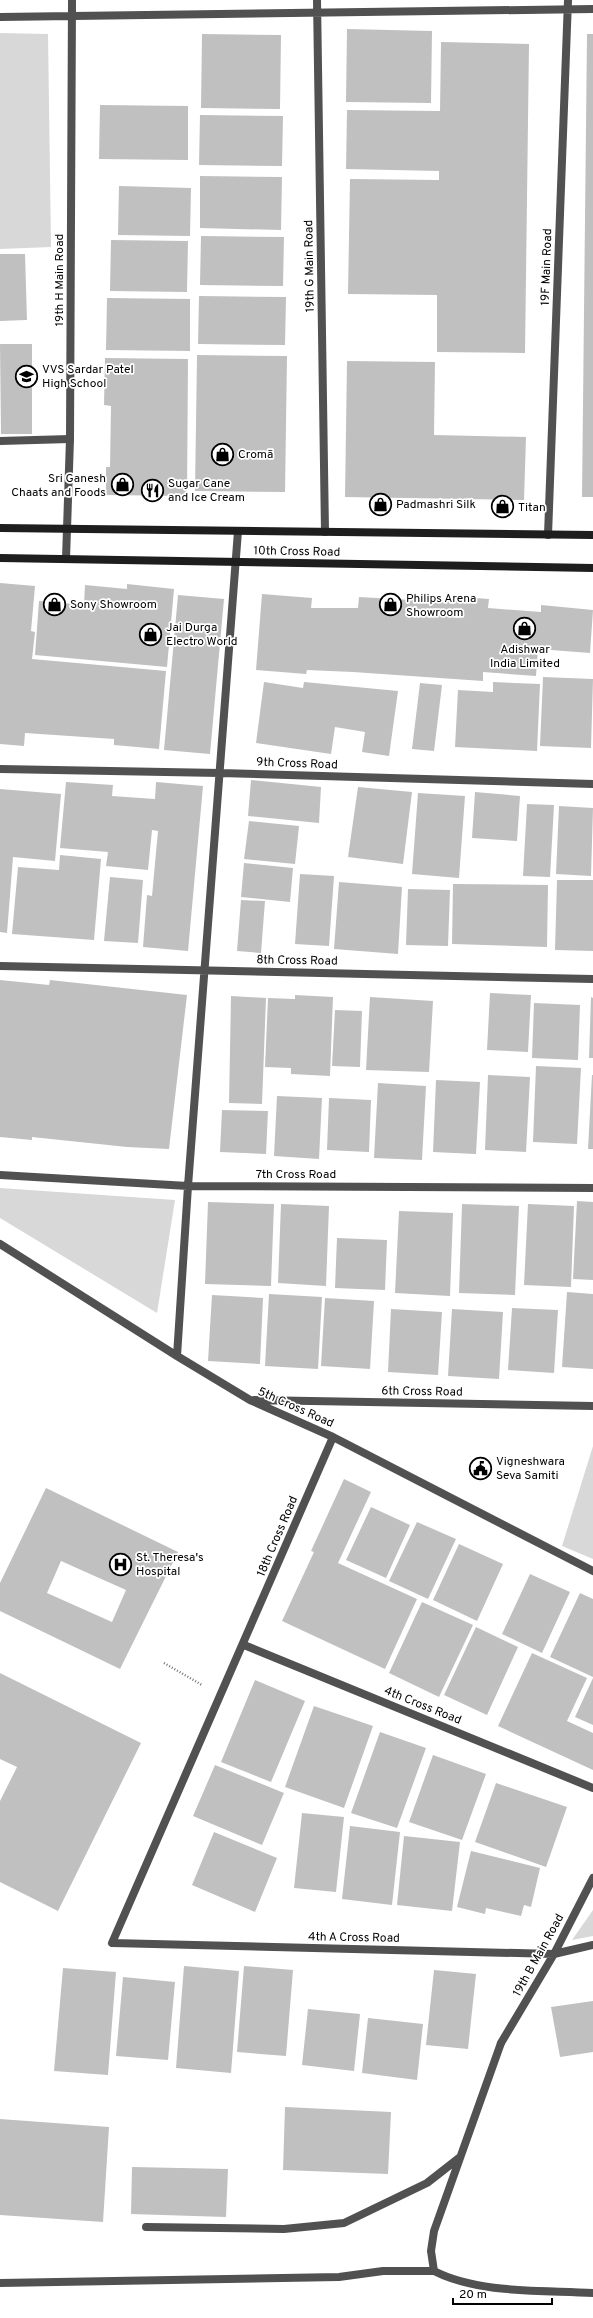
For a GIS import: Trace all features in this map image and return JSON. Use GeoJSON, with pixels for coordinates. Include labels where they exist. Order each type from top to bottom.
{"type":"FeatureCollection","features":[{"type":"Feature","properties":{"kind":"main road","name":"10th Cross Road"},"geometry":{"type":"LineString","coordinates":[[0,528],[593,535]]}},
{"type":"Feature","properties":{"kind":"main road","name":"10th Cross Road"},"geometry":{"type":"LineString","coordinates":[[0,558],[593,568]]}},
{"type":"Feature","properties":{"kind":"street","name":"19th H Main Road"},"geometry":{"type":"LineString","coordinates":[[66,559],[70,439],[72,0]]}},
{"type":"Feature","properties":{"kind":"street","name":"19th G Main Road"},"geometry":{"type":"LineString","coordinates":[[317,0],[325,532]]}},
{"type":"Feature","properties":{"kind":"street","name":"19F Main Road"},"geometry":{"type":"LineString","coordinates":[[548,535],[568,0]]}},
{"type":"Feature","properties":{"kind":"street"},"geometry":{"type":"LineString","coordinates":[[0,17],[316,11],[593,9]]}},
{"type":"Feature","properties":{"kind":"street"},"geometry":{"type":"LineString","coordinates":[[0,441],[70,439]]}},
{"type":"Feature","properties":{"kind":"street"},"geometry":{"type":"LineString","coordinates":[[177,1356],[188,1186],[238,531]]}},
{"type":"Feature","properties":{"kind":"street","name":"9th Cross Road"},"geometry":{"type":"LineString","coordinates":[[0,769],[220,773],[593,784]]}},
{"type":"Feature","properties":{"kind":"street","name":"8th Cross Road"},"geometry":{"type":"LineString","coordinates":[[0,966],[593,979]]}},
{"type":"Feature","properties":{"kind":"street","name":"7th Cross Road"},"geometry":{"type":"LineString","coordinates":[[0,1175],[188,1186],[593,1188]]}},
{"type":"Feature","properties":{"kind":"street","name":"5th Cross Road"},"geometry":{"type":"LineString","coordinates":[[0,1244],[177,1356],[250,1400],[333,1437],[593,1571]]}},
{"type":"Feature","properties":{"kind":"street","name":"6th Cross Road"},"geometry":{"type":"LineString","coordinates":[[250,1400],[593,1406]]}},
{"type":"Feature","properties":{"kind":"street","name":"18th Cross Road"},"geometry":{"type":"LineString","coordinates":[[112,1943],[220,1695],[244,1645],[333,1437]]}},
{"type":"Feature","properties":{"kind":"street","name":"4th Cross Road"},"geometry":{"type":"LineString","coordinates":[[244,1645],[593,1788]]}},
{"type":"Feature","properties":{"kind":"street","name":"19th B Main Road"},"geometry":{"type":"LineString","coordinates":[[434,2271],[431,2251],[434,2231],[501,2043],[554,1954],[593,1878]]}},
{"type":"Feature","properties":{"kind":"street","name":"4th A Cross Road"},"geometry":{"type":"LineString","coordinates":[[112,1943],[554,1954],[593,1945]]}},
{"type":"Feature","properties":{"kind":"street"},"geometry":{"type":"LineString","coordinates":[[146,2227],[284,2229],[344,2222],[426,2183],[460,2157]]}},
{"type":"Feature","properties":{"kind":"street"},"geometry":{"type":"LineString","coordinates":[[0,2283],[339,2277],[383,2271],[434,2271],[452,2280],[485,2286],[593,2293]]}},
{"type":"Feature","properties":{"kind":"path"},"geometry":{"type":"LineString","coordinates":[[164,1663],[220,1695]]}},
{"type":"Feature","properties":{"kind":"shaded area"},"geometry":{"type":"Polygon","coordinates":[[[0,33],[48,34],[51,247],[0,249],[0,33]]]}},
{"type":"Feature","properties":{"kind":"shaded area"},"geometry":{"type":"Polygon","coordinates":[[[0,1188],[175,1200],[157,1313],[0,1218],[0,1188]]]}},
{"type":"Feature","properties":{"kind":"shaded area"},"geometry":{"type":"Polygon","coordinates":[[[593,1446],[593,1559],[562,1546],[593,1446]]]}},
{"type":"Feature","properties":{"kind":"shaded area"},"geometry":{"type":"Polygon","coordinates":[[[593,1910],[593,1936],[572,1940],[593,1910]]]}},
{"type":"Feature","properties":{"kind":"building"},"geometry":{"type":"Polygon","coordinates":[[[347,29],[432,31],[431,103],[346,102],[347,29]]]}},
{"type":"Feature","properties":{"kind":"building"},"geometry":{"type":"Polygon","coordinates":[[[202,34],[281,35],[280,109],[201,108],[202,34]]]}},
{"type":"Feature","properties":{"kind":"building"},"geometry":{"type":"Polygon","coordinates":[[[587,34],[593,34],[593,497],[582,497],[587,34]]]}},
{"type":"Feature","properties":{"kind":"building"},"geometry":{"type":"Polygon","coordinates":[[[441,42],[529,44],[525,353],[437,352],[437,295],[348,294],[350,179],[439,180],[439,171],[346,169],[347,110],[440,111],[441,42]]]}},
{"type":"Feature","properties":{"kind":"building"},"geometry":{"type":"Polygon","coordinates":[[[100,105],[188,106],[188,160],[99,159],[100,105]]]}},
{"type":"Feature","properties":{"kind":"building"},"geometry":{"type":"Polygon","coordinates":[[[200,115],[283,116],[282,166],[199,165],[200,115]]]}},
{"type":"Feature","properties":{"kind":"building"},"geometry":{"type":"Polygon","coordinates":[[[200,176],[282,177],[281,230],[200,228],[200,176]]]}},
{"type":"Feature","properties":{"kind":"building"},"geometry":{"type":"Polygon","coordinates":[[[119,186],[191,188],[190,236],[118,235],[119,186]]]}},
{"type":"Feature","properties":{"kind":"building"},"geometry":{"type":"Polygon","coordinates":[[[201,236],[284,237],[283,286],[200,285],[201,236]]]}},
{"type":"Feature","properties":{"kind":"building"},"geometry":{"type":"Polygon","coordinates":[[[111,240],[188,241],[187,292],[110,291],[111,240]]]}},
{"type":"Feature","properties":{"kind":"building"},"geometry":{"type":"Polygon","coordinates":[[[0,254],[25,254],[27,320],[0,321],[0,254]]]}},
{"type":"Feature","properties":{"kind":"building"},"geometry":{"type":"Polygon","coordinates":[[[199,296],[286,297],[285,345],[198,344],[199,296]]]}},
{"type":"Feature","properties":{"kind":"building"},"geometry":{"type":"Polygon","coordinates":[[[107,298],[190,299],[190,351],[106,350],[107,298]]]}},
{"type":"Feature","properties":{"kind":"building"},"geometry":{"type":"Polygon","coordinates":[[[0,344],[32,344],[32,434],[1,434],[0,344]]]}},
{"type":"Feature","properties":{"kind":"building"},"geometry":{"type":"Polygon","coordinates":[[[197,355],[287,356],[285,492],[195,491],[197,355]]]}},
{"type":"Feature","properties":{"kind":"building"},"geometry":{"type":"Polygon","coordinates":[[[105,358],[188,359],[187,496],[106,495],[106,467],[110,467],[111,406],[104,405],[105,358]]]}},
{"type":"Feature","properties":{"kind":"building"},"geometry":{"type":"Polygon","coordinates":[[[347,361],[435,362],[434,435],[526,437],[524,500],[345,497],[347,361]]]}},
{"type":"Feature","properties":{"kind":"building"},"geometry":{"type":"Polygon","coordinates":[[[0,583],[35,586],[31,631],[35,632],[32,659],[166,671],[159,749],[114,745],[114,739],[25,733],[24,746],[0,744],[0,583]]]}},
{"type":"Feature","properties":{"kind":"building"},"geometry":{"type":"Polygon","coordinates":[[[127,584],[174,589],[167,667],[35,655],[39,601],[84,605],[85,585],[127,589],[127,584]]]}},
{"type":"Feature","properties":{"kind":"building"},"geometry":{"type":"Polygon","coordinates":[[[262,594],[312,598],[311,608],[358,608],[359,597],[447,602],[448,596],[489,599],[488,608],[541,612],[541,605],[593,610],[590,653],[538,649],[536,676],[483,672],[483,681],[353,672],[307,670],[306,674],[256,670],[262,594]]]}},
{"type":"Feature","properties":{"kind":"building"},"geometry":{"type":"Polygon","coordinates":[[[178,595],[224,599],[210,754],[164,750],[178,595]]]}},
{"type":"Feature","properties":{"kind":"building"},"geometry":{"type":"Polygon","coordinates":[[[543,677],[593,679],[591,748],[540,746],[543,677]]]}},
{"type":"Feature","properties":{"kind":"building"},"geometry":{"type":"Polygon","coordinates":[[[264,682],[303,688],[304,682],[398,691],[389,756],[362,752],[365,732],[335,727],[331,754],[256,743],[264,682]]]}},
{"type":"Feature","properties":{"kind":"building"},"geometry":{"type":"Polygon","coordinates":[[[493,682],[540,684],[537,751],[455,747],[458,690],[493,692],[493,682]]]}},
{"type":"Feature","properties":{"kind":"building"},"geometry":{"type":"Polygon","coordinates":[[[420,683],[442,685],[434,751],[412,749],[420,683]]]}},
{"type":"Feature","properties":{"kind":"building"},"geometry":{"type":"Polygon","coordinates":[[[251,780],[321,787],[319,823],[248,816],[251,780]]]}},
{"type":"Feature","properties":{"kind":"building"},"geometry":{"type":"Polygon","coordinates":[[[66,782],[113,785],[112,796],[155,799],[156,782],[203,786],[188,951],[143,947],[147,895],[152,896],[158,831],[152,830],[148,870],[106,866],[108,852],[60,848],[66,782]]]}},
{"type":"Feature","properties":{"kind":"building"},"geometry":{"type":"Polygon","coordinates":[[[358,787],[412,792],[403,864],[348,857],[358,787]]]}},
{"type":"Feature","properties":{"kind":"building"},"geometry":{"type":"Polygon","coordinates":[[[0,789],[61,794],[55,861],[13,857],[7,933],[0,932],[0,789]]]}},
{"type":"Feature","properties":{"kind":"building"},"geometry":{"type":"Polygon","coordinates":[[[475,792],[520,796],[517,841],[472,838],[475,792]]]}},
{"type":"Feature","properties":{"kind":"building"},"geometry":{"type":"Polygon","coordinates":[[[418,793],[465,796],[459,878],[412,874],[418,793]]]}},
{"type":"Feature","properties":{"kind":"building"},"geometry":{"type":"Polygon","coordinates":[[[527,804],[554,805],[550,877],[523,876],[527,804]]]}},
{"type":"Feature","properties":{"kind":"building"},"geometry":{"type":"Polygon","coordinates":[[[559,806],[593,808],[591,876],[556,874],[559,806]]]}},
{"type":"Feature","properties":{"kind":"building"},"geometry":{"type":"Polygon","coordinates":[[[249,821],[299,826],[295,864],[244,859],[249,821]]]}},
{"type":"Feature","properties":{"kind":"building"},"geometry":{"type":"Polygon","coordinates":[[[60,855],[101,859],[94,940],[12,934],[18,867],[59,870],[60,855]]]}},
{"type":"Feature","properties":{"kind":"building"},"geometry":{"type":"Polygon","coordinates":[[[244,863],[293,868],[290,902],[241,897],[244,863]]]}},
{"type":"Feature","properties":{"kind":"building"},"geometry":{"type":"Polygon","coordinates":[[[300,874],[334,876],[329,946],[295,944],[300,874]]]}},
{"type":"Feature","properties":{"kind":"building"},"geometry":{"type":"Polygon","coordinates":[[[110,877],[143,880],[138,943],[104,941],[110,877]]]}},
{"type":"Feature","properties":{"kind":"building"},"geometry":{"type":"Polygon","coordinates":[[[557,880],[593,880],[593,951],[555,950],[557,880]]]}},
{"type":"Feature","properties":{"kind":"building"},"geometry":{"type":"Polygon","coordinates":[[[339,882],[402,887],[398,954],[334,949],[339,882]]]}},
{"type":"Feature","properties":{"kind":"building"},"geometry":{"type":"Polygon","coordinates":[[[453,884],[548,885],[547,947],[452,944],[453,884]]]}},
{"type":"Feature","properties":{"kind":"building"},"geometry":{"type":"Polygon","coordinates":[[[408,889],[450,890],[448,946],[406,945],[408,889]]]}},
{"type":"Feature","properties":{"kind":"building"},"geometry":{"type":"Polygon","coordinates":[[[241,900],[265,901],[261,953],[237,951],[241,900]]]}},
{"type":"Feature","properties":{"kind":"building"},"geometry":{"type":"Polygon","coordinates":[[[0,980],[49,985],[50,980],[187,995],[169,1149],[127,1147],[32,1137],[32,1140],[0,1137],[0,980]]]}},
{"type":"Feature","properties":{"kind":"building"},"geometry":{"type":"Polygon","coordinates":[[[490,993],[531,995],[528,1052],[487,1050],[490,993]]]}},
{"type":"Feature","properties":{"kind":"building"},"geometry":{"type":"Polygon","coordinates":[[[295,995],[333,997],[330,1076],[291,1074],[291,1068],[265,1067],[268,998],[295,999],[295,995]]]}},
{"type":"Feature","properties":{"kind":"building"},"geometry":{"type":"Polygon","coordinates":[[[231,996],[266,998],[262,1104],[229,1103],[231,996]]]}},
{"type":"Feature","properties":{"kind":"building"},"geometry":{"type":"Polygon","coordinates":[[[370,997],[433,1001],[429,1072],[366,1070],[370,997]]]}},
{"type":"Feature","properties":{"kind":"building"},"geometry":{"type":"Polygon","coordinates":[[[591,997],[593,998],[593,1058],[589,1058],[591,997]]]}},
{"type":"Feature","properties":{"kind":"building"},"geometry":{"type":"Polygon","coordinates":[[[534,1003],[580,1005],[578,1060],[532,1058],[534,1003]]]}},
{"type":"Feature","properties":{"kind":"building"},"geometry":{"type":"Polygon","coordinates":[[[335,1010],[362,1011],[360,1067],[332,1066],[335,1010]]]}},
{"type":"Feature","properties":{"kind":"building"},"geometry":{"type":"Polygon","coordinates":[[[536,1066],[581,1068],[577,1144],[533,1142],[536,1066]]]}},
{"type":"Feature","properties":{"kind":"building"},"geometry":{"type":"Polygon","coordinates":[[[488,1075],[530,1077],[526,1152],[485,1150],[488,1075]]]}},
{"type":"Feature","properties":{"kind":"building"},"geometry":{"type":"Polygon","coordinates":[[[592,1075],[593,1149],[588,1149],[592,1075]]]}},
{"type":"Feature","properties":{"kind":"building"},"geometry":{"type":"Polygon","coordinates":[[[436,1080],[480,1082],[476,1154],[433,1152],[436,1080]]]}},
{"type":"Feature","properties":{"kind":"building"},"geometry":{"type":"Polygon","coordinates":[[[378,1083],[426,1086],[422,1160],[374,1158],[378,1083]]]}},
{"type":"Feature","properties":{"kind":"building"},"geometry":{"type":"Polygon","coordinates":[[[277,1096],[322,1098],[319,1159],[274,1156],[277,1096]]]}},
{"type":"Feature","properties":{"kind":"building"},"geometry":{"type":"Polygon","coordinates":[[[329,1098],[371,1100],[369,1152],[327,1150],[329,1098]]]}},
{"type":"Feature","properties":{"kind":"building"},"geometry":{"type":"Polygon","coordinates":[[[222,1110],[268,1111],[266,1154],[220,1152],[222,1110]]]}},
{"type":"Feature","properties":{"kind":"building"},"geometry":{"type":"Polygon","coordinates":[[[577,1201],[593,1202],[593,1280],[573,1279],[577,1201]]]}},
{"type":"Feature","properties":{"kind":"building"},"geometry":{"type":"Polygon","coordinates":[[[208,1202],[274,1204],[271,1286],[205,1284],[208,1202]]]}},
{"type":"Feature","properties":{"kind":"building"},"geometry":{"type":"Polygon","coordinates":[[[281,1204],[329,1206],[326,1286],[278,1283],[281,1204]]]}},
{"type":"Feature","properties":{"kind":"building"},"geometry":{"type":"Polygon","coordinates":[[[462,1204],[519,1206],[515,1295],[459,1293],[462,1204]]]}},
{"type":"Feature","properties":{"kind":"building"},"geometry":{"type":"Polygon","coordinates":[[[528,1204],[574,1206],[571,1287],[524,1285],[528,1204]]]}},
{"type":"Feature","properties":{"kind":"building"},"geometry":{"type":"Polygon","coordinates":[[[399,1211],[453,1213],[450,1296],[395,1293],[399,1211]]]}},
{"type":"Feature","properties":{"kind":"building"},"geometry":{"type":"Polygon","coordinates":[[[337,1238],[387,1240],[385,1290],[335,1288],[337,1238]]]}},
{"type":"Feature","properties":{"kind":"building"},"geometry":{"type":"Polygon","coordinates":[[[567,1292],[593,1294],[593,1369],[562,1367],[567,1292]]]}},
{"type":"Feature","properties":{"kind":"building"},"geometry":{"type":"Polygon","coordinates":[[[269,1294],[322,1297],[318,1369],[265,1366],[269,1294]]]}},
{"type":"Feature","properties":{"kind":"building"},"geometry":{"type":"Polygon","coordinates":[[[212,1295],[263,1298],[260,1364],[208,1361],[212,1295]]]}},
{"type":"Feature","properties":{"kind":"building"},"geometry":{"type":"Polygon","coordinates":[[[325,1298],[374,1301],[370,1369],[321,1366],[325,1298]]]}},
{"type":"Feature","properties":{"kind":"building"},"geometry":{"type":"Polygon","coordinates":[[[512,1308],[558,1310],[554,1373],[508,1370],[512,1308]]]}},
{"type":"Feature","properties":{"kind":"building"},"geometry":{"type":"Polygon","coordinates":[[[391,1309],[442,1312],[438,1375],[388,1372],[391,1309]]]}},
{"type":"Feature","properties":{"kind":"building"},"geometry":{"type":"Polygon","coordinates":[[[452,1309],[503,1312],[499,1379],[448,1376],[452,1309]]]}},
{"type":"Feature","properties":{"kind":"building"},"geometry":{"type":"Polygon","coordinates":[[[344,1479],[371,1492],[338,1563],[417,1599],[385,1669],[282,1621],[314,1552],[311,1551],[344,1479]]]}},
{"type":"Feature","properties":{"kind":"building"},"geometry":{"type":"Polygon","coordinates":[[[46,1488],[178,1552],[120,1669],[0,1611],[0,1583],[46,1488]],[[61,1561],[47,1593],[112,1622],[126,1590],[61,1561]]]}},
{"type":"Feature","properties":{"kind":"building"},"geometry":{"type":"Polygon","coordinates":[[[371,1507],[410,1525],[386,1578],[346,1560],[371,1507]]]}},
{"type":"Feature","properties":{"kind":"building"},"geometry":{"type":"Polygon","coordinates":[[[417,1522],[456,1539],[428,1599],[389,1581],[417,1522]]]}},
{"type":"Feature","properties":{"kind":"building"},"geometry":{"type":"Polygon","coordinates":[[[459,1544],[503,1564],[477,1621],[433,1600],[459,1544]]]}},
{"type":"Feature","properties":{"kind":"building"},"geometry":{"type":"Polygon","coordinates":[[[530,1574],[570,1592],[542,1653],[502,1634],[530,1574]]]}},
{"type":"Feature","properties":{"kind":"building"},"geometry":{"type":"Polygon","coordinates":[[[580,1593],[593,1599],[593,1677],[550,1657],[580,1593]]]}},
{"type":"Feature","properties":{"kind":"building"},"geometry":{"type":"Polygon","coordinates":[[[422,1602],[473,1625],[439,1697],[389,1673],[422,1602]]]}},
{"type":"Feature","properties":{"kind":"building"},"geometry":{"type":"Polygon","coordinates":[[[476,1627],[518,1647],[487,1715],[444,1695],[476,1627]]]}},
{"type":"Feature","properties":{"kind":"building"},"geometry":{"type":"Polygon","coordinates":[[[532,1653],[587,1678],[567,1721],[593,1733],[593,1770],[498,1726],[532,1653]]]}},
{"type":"Feature","properties":{"kind":"building"},"geometry":{"type":"Polygon","coordinates":[[[0,1673],[141,1743],[58,1911],[0,1882],[0,1801],[17,1767],[0,1759],[0,1673]]]}},
{"type":"Feature","properties":{"kind":"building"},"geometry":{"type":"Polygon","coordinates":[[[593,1678],[593,1725],[575,1717],[593,1678]]]}},
{"type":"Feature","properties":{"kind":"building"},"geometry":{"type":"Polygon","coordinates":[[[255,1680],[305,1701],[271,1782],[221,1762],[255,1680]]]}},
{"type":"Feature","properties":{"kind":"building"},"geometry":{"type":"Polygon","coordinates":[[[314,1706],[373,1726],[344,1808],[285,1787],[314,1706]]]}},
{"type":"Feature","properties":{"kind":"building"},"geometry":{"type":"Polygon","coordinates":[[[380,1732],[426,1748],[397,1828],[351,1813],[380,1732]]]}},
{"type":"Feature","properties":{"kind":"building"},"geometry":{"type":"Polygon","coordinates":[[[433,1755],[486,1774],[462,1840],[409,1822],[433,1755]]]}},
{"type":"Feature","properties":{"kind":"building"},"geometry":{"type":"Polygon","coordinates":[[[215,1765],[284,1793],[262,1845],[193,1816],[215,1765]]]}},
{"type":"Feature","properties":{"kind":"building"},"geometry":{"type":"Polygon","coordinates":[[[496,1783],[567,1807],[546,1867],[475,1842],[496,1783]]]}},
{"type":"Feature","properties":{"kind":"building"},"geometry":{"type":"Polygon","coordinates":[[[302,1813],[344,1817],[336,1892],[294,1888],[302,1813]]]}},
{"type":"Feature","properties":{"kind":"building"},"geometry":{"type":"Polygon","coordinates":[[[350,1826],[400,1832],[392,1905],[342,1899],[350,1826]]]}},
{"type":"Feature","properties":{"kind":"building"},"geometry":{"type":"Polygon","coordinates":[[[214,1832],[277,1858],[255,1912],[192,1885],[214,1832]]]}},
{"type":"Feature","properties":{"kind":"building"},"geometry":{"type":"Polygon","coordinates":[[[404,1836],[460,1842],[452,1911],[397,1905],[404,1836]]]}},
{"type":"Feature","properties":{"kind":"building"},"geometry":{"type":"Polygon","coordinates":[[[471,1851],[540,1868],[531,1907],[524,1905],[521,1916],[486,1908],[485,1914],[457,1907],[471,1851]]]}},
{"type":"Feature","properties":{"kind":"building"},"geometry":{"type":"Polygon","coordinates":[[[184,1966],[239,1971],[231,2073],[176,2068],[184,1966]]]}},
{"type":"Feature","properties":{"kind":"building"},"geometry":{"type":"Polygon","coordinates":[[[244,1966],[293,1970],[286,2056],[237,2052],[244,1966]]]}},
{"type":"Feature","properties":{"kind":"building"},"geometry":{"type":"Polygon","coordinates":[[[63,1968],[116,1972],[108,2075],[54,2071],[63,1968]]]}},
{"type":"Feature","properties":{"kind":"building"},"geometry":{"type":"Polygon","coordinates":[[[434,1970],[476,1974],[468,2049],[426,2045],[434,1970]]]}},
{"type":"Feature","properties":{"kind":"building"},"geometry":{"type":"Polygon","coordinates":[[[123,1977],[175,1982],[168,2060],[116,2056],[123,1977]]]}},
{"type":"Feature","properties":{"kind":"building"},"geometry":{"type":"Polygon","coordinates":[[[593,2001],[593,2052],[560,2057],[551,2007],[593,2001]]]}},
{"type":"Feature","properties":{"kind":"building"},"geometry":{"type":"Polygon","coordinates":[[[308,2009],[360,2014],[354,2071],[302,2065],[308,2009]]]}},
{"type":"Feature","properties":{"kind":"building"},"geometry":{"type":"Polygon","coordinates":[[[368,2018],[423,2024],[417,2080],[362,2073],[368,2018]]]}},
{"type":"Feature","properties":{"kind":"building"},"geometry":{"type":"Polygon","coordinates":[[[285,2107],[391,2112],[388,2174],[283,2170],[285,2107]]]}},
{"type":"Feature","properties":{"kind":"building"},"geometry":{"type":"Polygon","coordinates":[[[0,2119],[109,2127],[103,2222],[0,2215],[0,2119]]]}},
{"type":"Feature","properties":{"kind":"building"},"geometry":{"type":"Polygon","coordinates":[[[132,2167],[228,2169],[226,2217],[131,2214],[132,2167]]]}},
{"type":"Feature","properties":{"kind":"place","name":"VVS Sardar Patel High School"},"geometry":{"type":"Point","coordinates":[26,376]}},
{"type":"Feature","properties":{"kind":"place","name":"Cromā"},"geometry":{"type":"Point","coordinates":[222,454]}},
{"type":"Feature","properties":{"kind":"place","name":"Sri Ganesh Chaats and Foods"},"geometry":{"type":"Point","coordinates":[122,485]}},
{"type":"Feature","properties":{"kind":"place","name":"Sugar Cane and Ice Cream"},"geometry":{"type":"Point","coordinates":[152,490]}},
{"type":"Feature","properties":{"kind":"place","name":"Padmashri Silk"},"geometry":{"type":"Point","coordinates":[381,504]}},
{"type":"Feature","properties":{"kind":"place","name":"Titan"},"geometry":{"type":"Point","coordinates":[502,507]}},
{"type":"Feature","properties":{"kind":"place","name":"Sony Showroom"},"geometry":{"type":"Point","coordinates":[54,604]}},
{"type":"Feature","properties":{"kind":"place","name":"Philips Arena Showroom"},"geometry":{"type":"Point","coordinates":[391,605]}},
{"type":"Feature","properties":{"kind":"place","name":"Adishwar India Limited"},"geometry":{"type":"Point","coordinates":[525,628]}},
{"type":"Feature","properties":{"kind":"place","name":"Jai Durga Electro World"},"geometry":{"type":"Point","coordinates":[150,634]}},
{"type":"Feature","properties":{"kind":"place","name":"Vigneshwara Seva Samiti"},"geometry":{"type":"Point","coordinates":[480,1468]}},
{"type":"Feature","properties":{"kind":"place","name":"St. Theresa's Hospital"},"geometry":{"type":"Point","coordinates":[121,1564]}}]}
